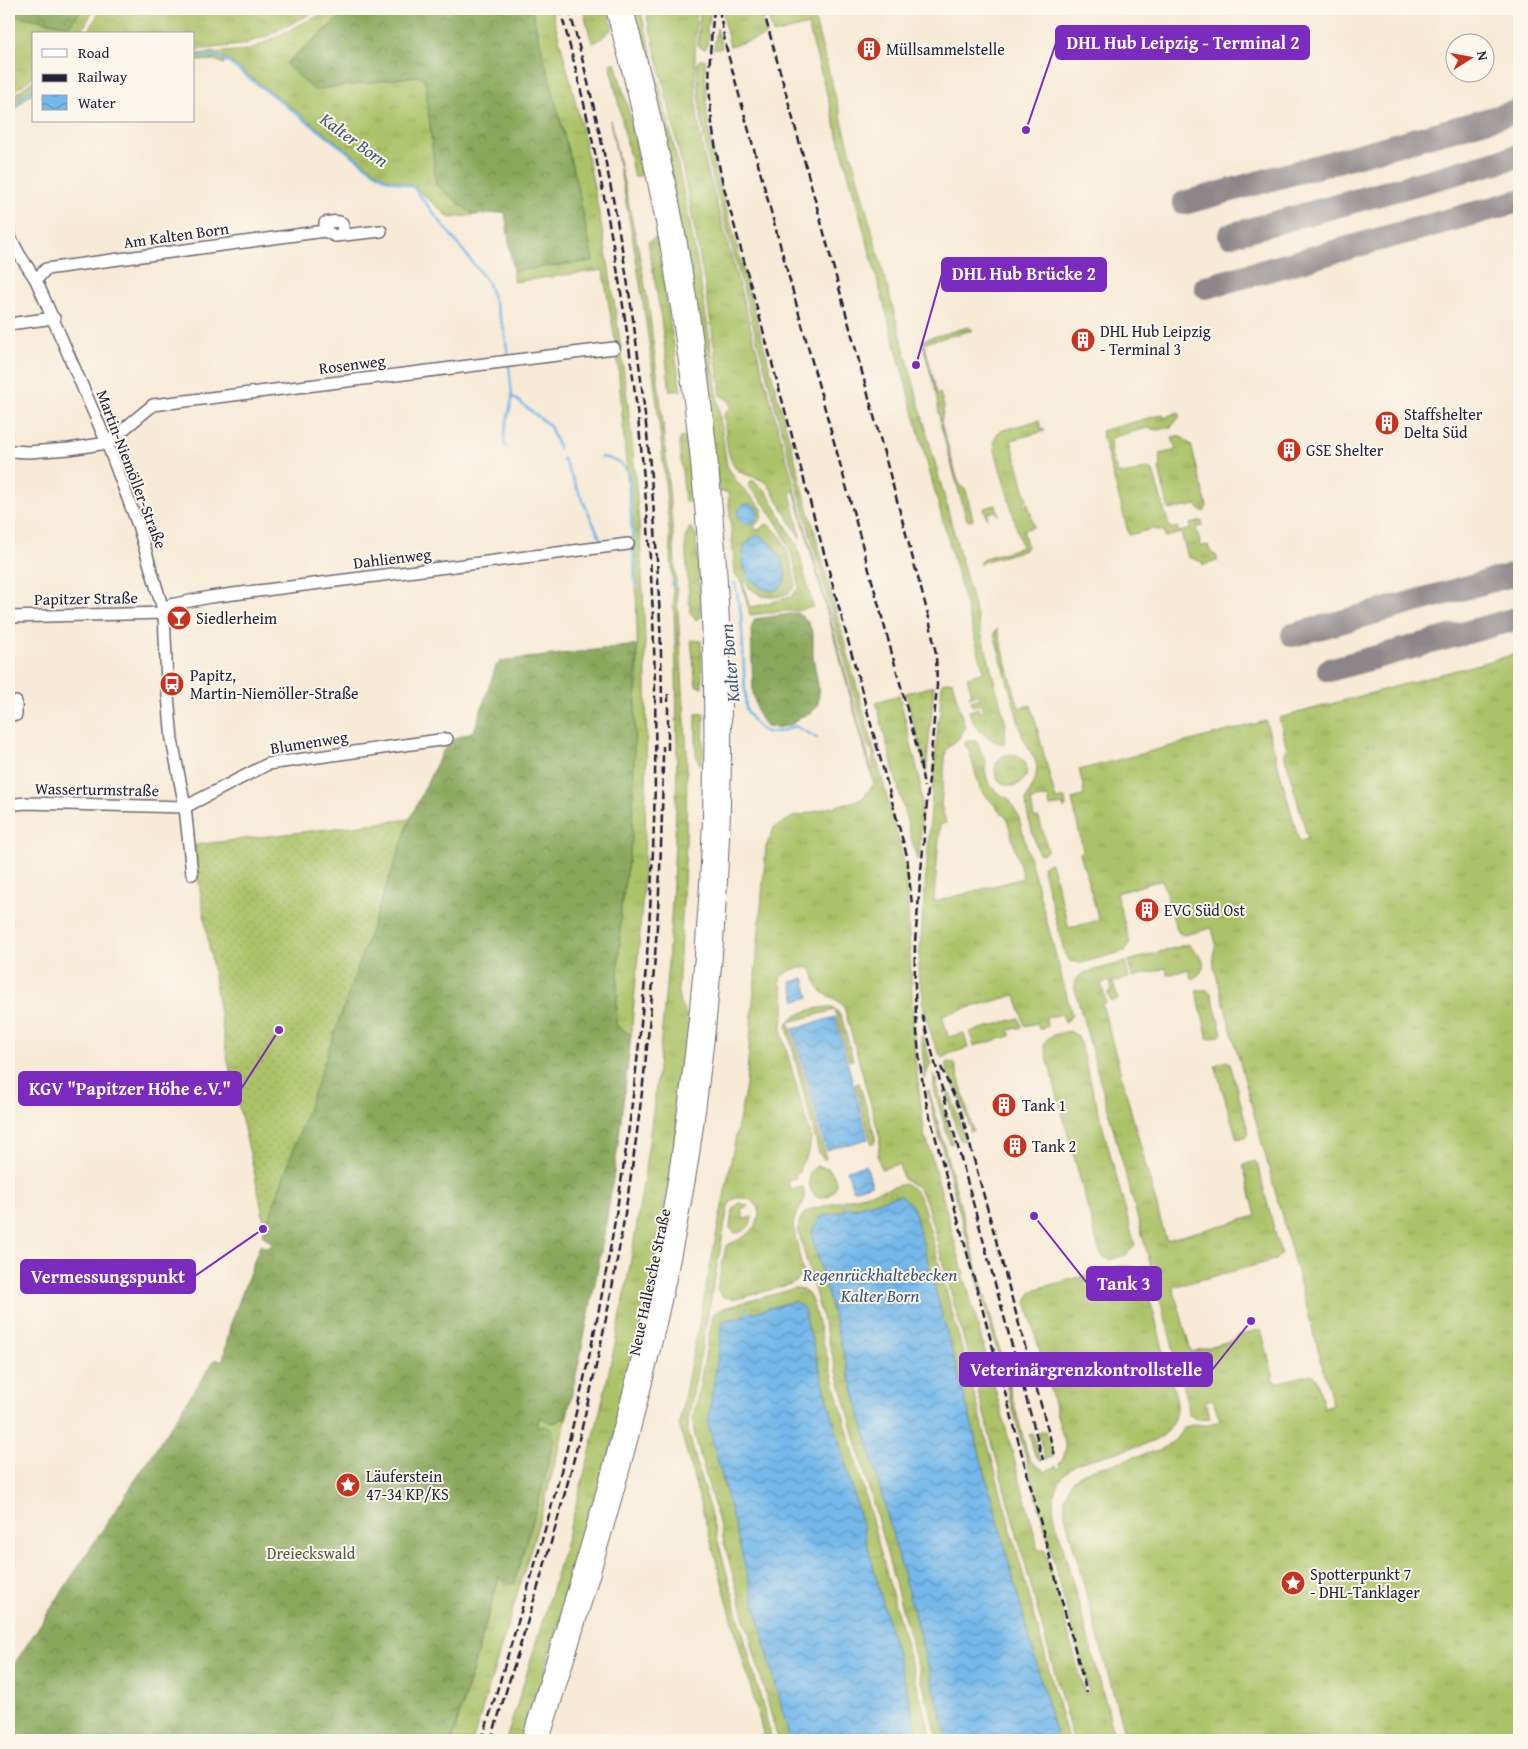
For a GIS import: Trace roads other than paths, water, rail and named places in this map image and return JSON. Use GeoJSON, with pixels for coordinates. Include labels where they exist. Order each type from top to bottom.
{"type":"FeatureCollection","features":[{"type":"Feature","properties":{"kind":"main road"},"geometry":{"type":"LineString","coordinates":[[613,9],[630,70],[654,175],[679,312],[693,414],[709,601],[717,819]]}},
{"type":"Feature","properties":{"kind":"main road"},"geometry":{"type":"LineString","coordinates":[[626,9],[662,155],[678,234],[691,308],[706,418],[718,538],[724,664],[717,819]]}},
{"type":"Feature","properties":{"kind":"main road","name":"Neue Hallesche Straße"},"geometry":{"type":"LineString","coordinates":[[529,1740],[598,1515],[629,1400],[654,1294],[673,1197],[696,1023],[717,819]]}},
{"type":"Feature","properties":{"kind":"main road","name":"Neue Hallesche Straße"},"geometry":{"type":"LineString","coordinates":[[542,1740],[614,1503],[641,1403],[670,1276],[688,1182],[715,960],[717,819]]}},
{"type":"Feature","properties":{"kind":"street","name":"Am Kalten Born"},"geometry":{"type":"LineString","coordinates":[[36,280],[46,269],[325,231],[335,236],[381,231]]}},
{"type":"Feature","properties":{"kind":"street","name":"Martin-Niemöller-Straße"},"geometry":{"type":"LineString","coordinates":[[9,235],[36,280],[54,318],[107,443],[138,525],[164,613],[172,740],[184,807],[192,874]]}},
{"type":"Feature","properties":{"kind":"street"},"geometry":{"type":"LineString","coordinates":[[9,324],[54,318]]}},
{"type":"Feature","properties":{"kind":"street","name":"Rosenweg"},"geometry":{"type":"LineString","coordinates":[[107,443],[153,406],[614,348]]}},
{"type":"Feature","properties":{"kind":"street"},"geometry":{"type":"LineString","coordinates":[[9,451],[29,452],[69,449],[107,443]]}},
{"type":"Feature","properties":{"kind":"street","name":"Dahlienweg"},"geometry":{"type":"LineString","coordinates":[[164,613],[170,605],[210,597],[628,544]]}},
{"type":"Feature","properties":{"kind":"street","name":"Papitzer Straße"},"geometry":{"type":"LineString","coordinates":[[9,617],[164,613]]}},
{"type":"Feature","properties":{"kind":"street"},"geometry":{"type":"LineString","coordinates":[[13,698],[16,715]]}},
{"type":"Feature","properties":{"kind":"street","name":"Blumenweg"},"geometry":{"type":"LineString","coordinates":[[184,807],[268,764],[447,739]]}},
{"type":"Feature","properties":{"kind":"street","name":"Wasserturmstraße"},"geometry":{"type":"LineString","coordinates":[[9,805],[35,803],[184,807]]}},
{"type":"Feature","properties":{"kind":"water"},"geometry":{"type":"Polygon","coordinates":[[[748,504],[755,507],[758,514],[755,521],[748,524],[741,521],[738,514],[741,507],[748,504]]]}},
{"type":"Feature","properties":{"kind":"water"},"geometry":{"type":"Polygon","coordinates":[[[758,535],[769,542],[774,548],[785,569],[784,582],[777,589],[768,590],[759,586],[744,567],[742,555],[746,544],[758,535]]]}},
{"type":"Feature","properties":{"kind":"water"},"geometry":{"type":"Polygon","coordinates":[[[804,978],[809,997],[796,1001],[791,982],[804,978]]]}},
{"type":"Feature","properties":{"kind":"water"},"geometry":{"type":"Polygon","coordinates":[[[835,1017],[868,1139],[826,1150],[793,1029],[835,1017]]]}},
{"type":"Feature","properties":{"kind":"water"},"geometry":{"type":"Polygon","coordinates":[[[866,1165],[872,1184],[853,1190],[847,1170],[866,1165]]]}},
{"type":"Feature","properties":{"kind":"water","name":"Regenrückhaltebecken Kalter Born"},"geometry":{"type":"Polygon","coordinates":[[[900,1195],[913,1206],[1057,1740],[948,1740],[811,1233],[820,1217],[900,1195]]]}},
{"type":"Feature","properties":{"kind":"water","name":"Regenrückhaltebecken Kalter Born"},"geometry":{"type":"Polygon","coordinates":[[[794,1301],[803,1307],[920,1740],[790,1740],[708,1423],[723,1321],[794,1301]]]}},
{"type":"Feature","properties":{"kind":"waterway","name":"Kalter Born"},"geometry":{"type":"LineString","coordinates":[[195,57],[217,56],[225,60],[370,169],[386,179],[413,187],[487,281],[504,329],[508,355]]}},
{"type":"Feature","properties":{"kind":"waterway","name":"Kalter Born"},"geometry":{"type":"LineString","coordinates":[[9,109],[32,89]]}},
{"type":"Feature","properties":{"kind":"waterway","name":"Kalter Born"},"geometry":{"type":"LineString","coordinates":[[509,365],[512,396],[550,426],[559,448]]}},
{"type":"Feature","properties":{"kind":"waterway"},"geometry":{"type":"LineString","coordinates":[[506,447],[504,437],[512,396]]}},
{"type":"Feature","properties":{"kind":"waterway"},"geometry":{"type":"LineString","coordinates":[[601,457],[618,462],[629,475],[635,584],[637,587]]}},
{"type":"Feature","properties":{"kind":"waterway","name":"Kalter Born"},"geometry":{"type":"LineString","coordinates":[[563,458],[602,542]]}},
{"type":"Feature","properties":{"kind":"waterway","name":"Kalter Born"},"geometry":{"type":"LineString","coordinates":[[732,583],[735,583],[741,614],[746,709],[756,724],[766,732],[778,732],[795,726],[817,738]]}},
{"type":"Feature","properties":{"kind":"waterway","name":"Kalter Born"},"geometry":{"type":"LineString","coordinates":[[671,585],[676,585]]}},
{"type":"Feature","properties":{"kind":"waterway"},"geometry":{"type":"LineString","coordinates":[[846,1204],[849,1212]]}},
{"type":"Feature","properties":{"kind":"waterway"},"geometry":{"type":"LineString","coordinates":[[746,1308],[749,1316]]}},
{"type":"Feature","properties":{"kind":"railway"},"geometry":{"type":"LineString","coordinates":[[482,1740],[560,1475],[598,1314],[626,1152],[644,988],[654,824],[654,659],[645,495],[627,331],[598,169],[560,9]]}},
{"type":"Feature","properties":{"kind":"railway"},"geometry":{"type":"LineString","coordinates":[[569,9],[591,94],[609,180],[625,266],[638,353],[648,440],[655,528],[662,703]]}},
{"type":"Feature","properties":{"kind":"railway"},"geometry":{"type":"LineString","coordinates":[[714,9],[709,87],[713,131],[723,184],[907,856],[912,905]]}},
{"type":"Feature","properties":{"kind":"railway"},"geometry":{"type":"LineString","coordinates":[[719,9],[726,47],[903,694],[919,755],[924,787]]}},
{"type":"Feature","properties":{"kind":"railway"},"geometry":{"type":"LineString","coordinates":[[763,9],[929,618],[936,654],[937,685],[915,942],[916,1024],[920,1066],[927,1106],[1087,1693]]}},
{"type":"Feature","properties":{"kind":"railway"},"geometry":{"type":"LineString","coordinates":[[668,694],[668,754]]}},
{"type":"Feature","properties":{"kind":"railway"},"geometry":{"type":"LineString","coordinates":[[491,1740],[539,1584],[572,1467],[601,1343],[617,1259],[631,1174],[651,1003],[658,918],[663,746]]}},
{"type":"Feature","properties":{"kind":"railway"},"geometry":{"type":"LineString","coordinates":[[922,1015],[1043,1460]]}},
{"type":"Feature","properties":{"kind":"railway"},"geometry":{"type":"LineString","coordinates":[[941,1067],[961,1112],[1055,1456]]}},
{"type":"Feature","properties":{"kind":"place","name":"Müllsammelstelle"},"geometry":{"type":"Point","coordinates":[869,49]}},
{"type":"Feature","properties":{"kind":"place","name":"DHL Hub Leipzig - Terminal 2"},"geometry":{"type":"Point","coordinates":[1026,130]}},
{"type":"Feature","properties":{"kind":"place","name":"DHL Hub Leipzig - Terminal 3"},"geometry":{"type":"Point","coordinates":[1083,340]}},
{"type":"Feature","properties":{"kind":"place","name":"DHL Hub Brücke 2"},"geometry":{"type":"Point","coordinates":[916,365]}},
{"type":"Feature","properties":{"kind":"place","name":"Staffshelter Delta Süd"},"geometry":{"type":"Point","coordinates":[1387,423]}},
{"type":"Feature","properties":{"kind":"place","name":"GSE Shelter"},"geometry":{"type":"Point","coordinates":[1289,450]}},
{"type":"Feature","properties":{"kind":"place","name":"Siedlerheim"},"geometry":{"type":"Point","coordinates":[179,618]}},
{"type":"Feature","properties":{"kind":"place","name":"Papitz, Martin-Niemöller-Straße"},"geometry":{"type":"Point","coordinates":[172,684]}},
{"type":"Feature","properties":{"kind":"place","name":"EVG Süd Ost"},"geometry":{"type":"Point","coordinates":[1147,910]}},
{"type":"Feature","properties":{"kind":"place","name":"KGV \"Papitzer Höhe e.V.\""},"geometry":{"type":"Point","coordinates":[279,1030]}},
{"type":"Feature","properties":{"kind":"place","name":"Tank 1"},"geometry":{"type":"Point","coordinates":[1004,1105]}},
{"type":"Feature","properties":{"kind":"place","name":"Tank 2"},"geometry":{"type":"Point","coordinates":[1015,1146]}},
{"type":"Feature","properties":{"kind":"place","name":"Tank 3"},"geometry":{"type":"Point","coordinates":[1034,1216]}},
{"type":"Feature","properties":{"kind":"place","name":"Vermessungspunkt"},"geometry":{"type":"Point","coordinates":[263,1229]}},
{"type":"Feature","properties":{"kind":"place","name":"Veterinärgrenzkontrollstelle"},"geometry":{"type":"Point","coordinates":[1251,1321]}},
{"type":"Feature","properties":{"kind":"place","name":"Läuferstein 47-34 KP/KS"},"geometry":{"type":"Point","coordinates":[348,1485]}},
{"type":"Feature","properties":{"kind":"place","name":"Spotterpunkt 7 - DHL-Tanklager"},"geometry":{"type":"Point","coordinates":[1293,1583]}},
{"type":"Feature","properties":{"kind":"park label","name":"Dreieckswald"},"geometry":{"type":"Point","coordinates":[311,1553]}}]}
